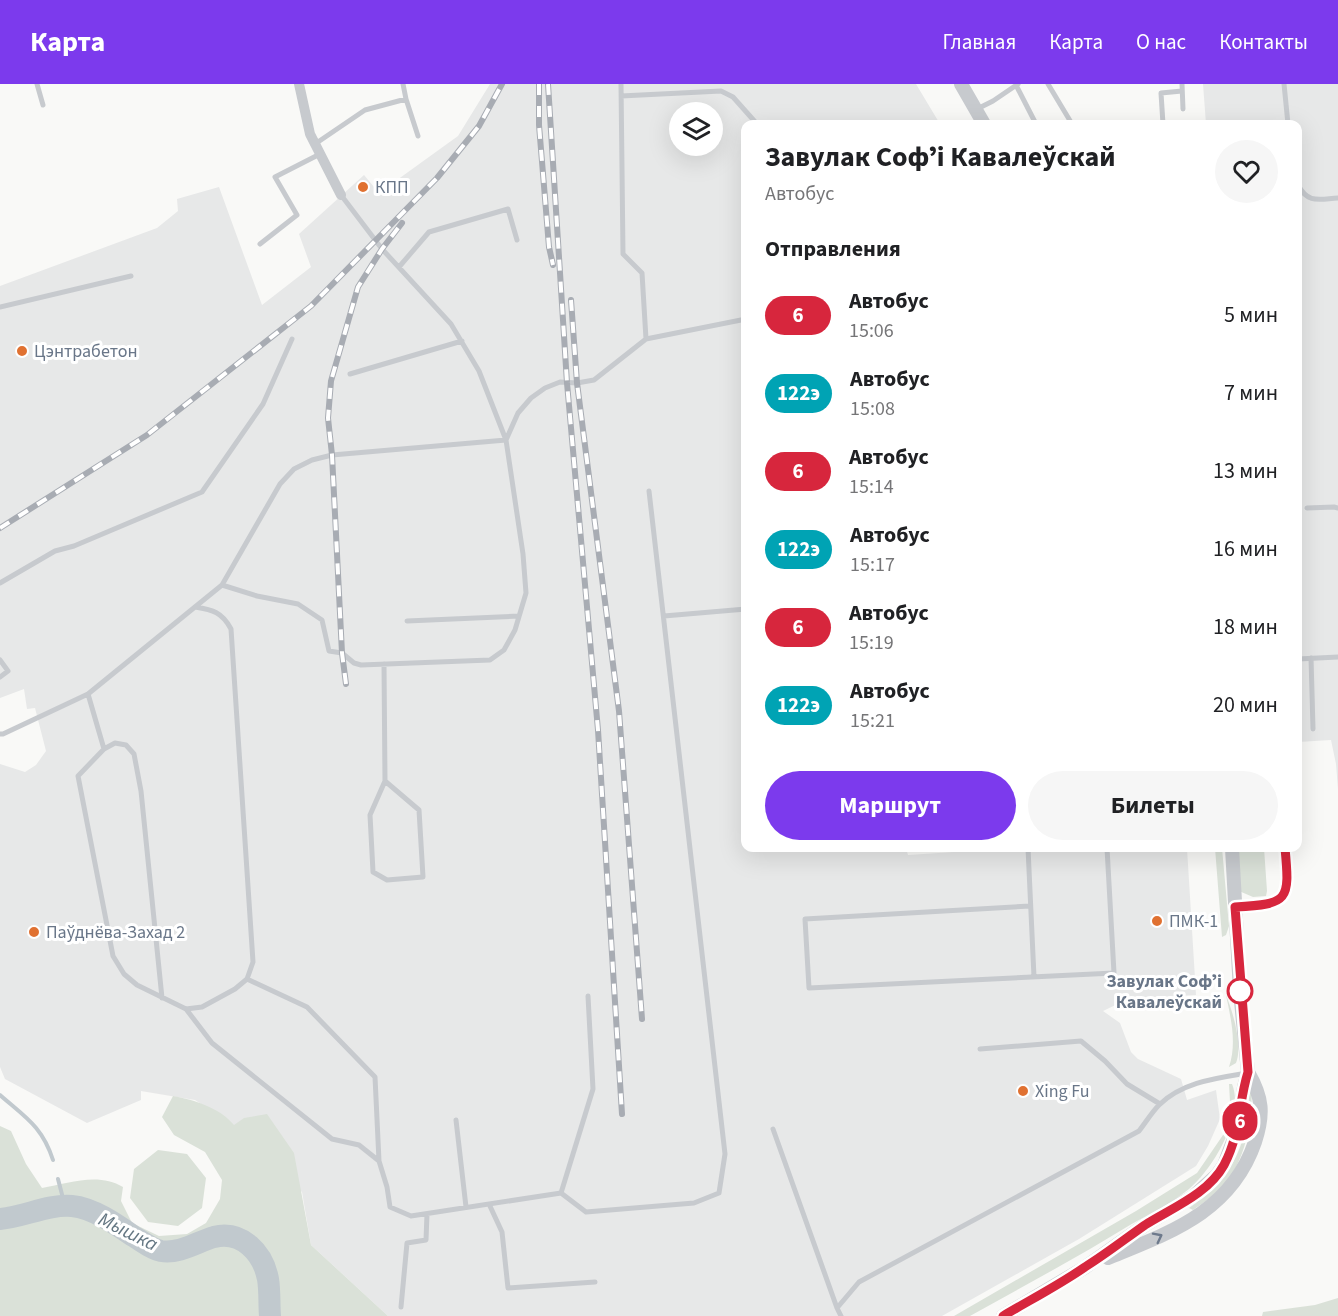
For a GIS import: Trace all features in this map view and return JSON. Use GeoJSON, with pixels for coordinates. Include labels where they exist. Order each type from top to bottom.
{"type":"FeatureCollection","features":[{"type":"Feature","properties":{"kind":"street"},"geometry":{"type":"LineString","coordinates":[[299,84],[310,134],[341,195]]}},
{"type":"Feature","properties":{"kind":"street"},"geometry":{"type":"LineString","coordinates":[[961,84],[982,120]]}},
{"type":"Feature","properties":{"kind":"street"},"geometry":{"type":"LineString","coordinates":[[1003,1316],[1084,1268],[1145,1225],[1194,1196],[1217,1175],[1224,1165],[1237,1131],[1248,1072],[1232,852]]}},
{"type":"Feature","properties":{"kind":"street"},"geometry":{"type":"LineString","coordinates":[[1084,1268],[1153,1240],[1199,1215],[1221,1199],[1247,1162],[1259,1128],[1261,1102],[1256,1085],[1248,1072]]}},
{"type":"Feature","properties":{"kind":"lane"},"geometry":{"type":"LineString","coordinates":[[37,84],[43,105]]}},
{"type":"Feature","properties":{"kind":"lane"},"geometry":{"type":"LineString","coordinates":[[403,84],[418,136]]}},
{"type":"Feature","properties":{"kind":"lane"},"geometry":{"type":"LineString","coordinates":[[621,84],[623,254],[642,273],[646,339]]}},
{"type":"Feature","properties":{"kind":"lane"},"geometry":{"type":"LineString","coordinates":[[1048,84],[1070,120]]}},
{"type":"Feature","properties":{"kind":"lane"},"geometry":{"type":"LineString","coordinates":[[1284,84],[1288,120]]}},
{"type":"Feature","properties":{"kind":"lane"},"geometry":{"type":"LineString","coordinates":[[975,109],[993,101],[1017,85],[1034,120]]}},
{"type":"Feature","properties":{"kind":"lane"},"geometry":{"type":"LineString","coordinates":[[1163,120],[1161,93],[1182,87],[1183,110]]}},
{"type":"Feature","properties":{"kind":"lane"},"geometry":{"type":"LineString","coordinates":[[621,96],[721,91],[733,96],[754,120]]}},
{"type":"Feature","properties":{"kind":"lane"},"geometry":{"type":"LineString","coordinates":[[260,244],[297,215],[275,177],[318,149],[365,110],[406,99]]}},
{"type":"Feature","properties":{"kind":"lane"},"geometry":{"type":"LineString","coordinates":[[222,585],[257,596],[298,604],[322,620],[329,651],[342,653],[354,663],[490,660],[504,650],[515,630],[526,593],[523,554],[506,440],[480,371],[452,324],[382,249],[341,195]]}},
{"type":"Feature","properties":{"kind":"lane"},"geometry":{"type":"LineString","coordinates":[[1303,195],[1313,200],[1338,198]]}},
{"type":"Feature","properties":{"kind":"lane"},"geometry":{"type":"LineString","coordinates":[[399,267],[429,232],[508,209],[517,240]]}},
{"type":"Feature","properties":{"kind":"lane"},"geometry":{"type":"LineString","coordinates":[[0,307],[130,276]]}},
{"type":"Feature","properties":{"kind":"lane"},"geometry":{"type":"LineString","coordinates":[[506,440],[518,413],[531,398],[560,382],[577,383],[594,380],[646,339],[741,320]]}},
{"type":"Feature","properties":{"kind":"lane"},"geometry":{"type":"LineString","coordinates":[[0,583],[55,551],[74,546],[202,492],[263,404],[292,339]]}},
{"type":"Feature","properties":{"kind":"lane"},"geometry":{"type":"LineString","coordinates":[[350,374],[462,342]]}},
{"type":"Feature","properties":{"kind":"lane"},"geometry":{"type":"LineString","coordinates":[[0,734],[88,694],[222,585],[280,484],[294,469],[312,460],[332,455],[506,440]]}},
{"type":"Feature","properties":{"kind":"lane"},"geometry":{"type":"LineString","coordinates":[[247,980],[307,1007],[375,1077],[379,1161],[390,1207],[411,1216],[561,1193],[586,1212],[694,1203],[719,1193],[725,1154],[650,491]]}},
{"type":"Feature","properties":{"kind":"lane"},"geometry":{"type":"LineString","coordinates":[[1307,508],[1338,508]]}},
{"type":"Feature","properties":{"kind":"lane"},"geometry":{"type":"LineString","coordinates":[[186,1009],[202,1007],[235,989],[247,980],[253,962],[231,629],[225,618],[215,610],[195,607]]}},
{"type":"Feature","properties":{"kind":"lane"},"geometry":{"type":"LineString","coordinates":[[664,616],[741,609]]}},
{"type":"Feature","properties":{"kind":"lane"},"geometry":{"type":"LineString","coordinates":[[407,621],[519,616]]}},
{"type":"Feature","properties":{"kind":"lane"},"geometry":{"type":"LineString","coordinates":[[1302,659],[1338,657]]}},
{"type":"Feature","properties":{"kind":"lane"},"geometry":{"type":"LineString","coordinates":[[1311,658],[1313,729]]}},
{"type":"Feature","properties":{"kind":"lane"},"geometry":{"type":"LineString","coordinates":[[0,660],[8,671],[0,677]]}},
{"type":"Feature","properties":{"kind":"lane"},"geometry":{"type":"LineString","coordinates":[[384,664],[385,782],[370,815],[373,873],[387,880],[423,877],[419,810],[385,782]]}},
{"type":"Feature","properties":{"kind":"lane"},"geometry":{"type":"LineString","coordinates":[[88,694],[105,749]]}},
{"type":"Feature","properties":{"kind":"lane"},"geometry":{"type":"LineString","coordinates":[[162,998],[141,791],[134,754],[126,745],[115,743],[105,749],[78,776],[113,956],[124,974],[137,985],[162,998],[186,1009],[212,1043],[332,1139],[360,1145],[379,1161]]}},
{"type":"Feature","properties":{"kind":"lane"},"geometry":{"type":"LineString","coordinates":[[1028,852],[1034,977]]}},
{"type":"Feature","properties":{"kind":"lane"},"geometry":{"type":"LineString","coordinates":[[1030,906],[806,919],[809,988],[1114,973],[1107,852]]}},
{"type":"Feature","properties":{"kind":"lane"},"geometry":{"type":"LineString","coordinates":[[1235,907],[1270,904],[1280,898],[1288,880],[1285,852]]}},
{"type":"Feature","properties":{"kind":"lane"},"geometry":{"type":"LineString","coordinates":[[561,1193],[593,1089],[588,996]]}},
{"type":"Feature","properties":{"kind":"lane"},"geometry":{"type":"LineString","coordinates":[[980,1049],[1081,1041],[1105,1060],[1127,1084],[1160,1104]]}},
{"type":"Feature","properties":{"kind":"lane"},"geometry":{"type":"LineString","coordinates":[[837,1308],[859,1282],[1139,1131],[1160,1104],[1184,1088],[1196,1083],[1248,1072]]}},
{"type":"Feature","properties":{"kind":"lane"},"geometry":{"type":"LineString","coordinates":[[456,1120],[466,1207]]}},
{"type":"Feature","properties":{"kind":"lane"},"geometry":{"type":"LineString","coordinates":[[773,1129],[841,1316]]}},
{"type":"Feature","properties":{"kind":"lane"},"geometry":{"type":"LineString","coordinates":[[489,1204],[502,1232],[508,1288],[595,1282]]}},
{"type":"Feature","properties":{"kind":"lane"},"geometry":{"type":"LineString","coordinates":[[401,1307],[407,1243],[426,1240],[426,1214]]}},
{"type":"Feature","properties":{"kind":"shaded area"},"geometry":{"type":"Polygon","coordinates":[[[490,84],[916,84],[938,120],[741,120],[741,852],[907,852],[908,855],[954,852],[1187,852],[1196,995],[1128,999],[1103,1011],[1120,1023],[1131,1052],[1138,1059],[1181,1079],[1187,1100],[1216,1090],[1220,1119],[1196,1166],[1079,1239],[942,1316],[388,1316],[311,1245],[302,1192],[234,1126],[195,1100],[141,1091],[141,1100],[87,1123],[5,1079],[0,1067],[0,764],[25,772],[36,765],[46,751],[35,708],[27,709],[24,689],[0,698],[0,286],[157,228],[178,211],[177,199],[219,187],[262,305],[311,267],[299,234],[364,175],[379,193],[458,136],[490,84]]]}},
{"type":"Feature","properties":{"kind":"shaded area"},"geometry":{"type":"Polygon","coordinates":[[[1203,84],[1338,84],[1338,789],[1331,740],[1302,742],[1302,120],[1206,120],[1203,84]]]}},
{"type":"Feature","properties":{"kind":"shaded area"},"geometry":{"type":"Polygon","coordinates":[[[1215,852],[1222,852],[1229,926],[1226,935],[1222,937],[1215,852]]]}},
{"type":"Feature","properties":{"kind":"shaded area"},"geometry":{"type":"Polygon","coordinates":[[[1237,852],[1264,852],[1266,896],[1253,897],[1239,891],[1237,852]]]}},
{"type":"Feature","properties":{"kind":"shaded area"},"geometry":{"type":"Polygon","coordinates":[[[1226,995],[1238,1038],[1236,1063],[1229,1067],[1233,1040],[1226,995]]]}},
{"type":"Feature","properties":{"kind":"shaded area"},"geometry":{"type":"Polygon","coordinates":[[[1229,1084],[1232,1084],[1235,1097],[1230,1126],[1208,1169],[1189,1189],[1161,1208],[970,1316],[954,1316],[1136,1211],[1197,1173],[1223,1135],[1230,1102],[1229,1084]]]}},
{"type":"Feature","properties":{"kind":"shaded area"},"geometry":{"type":"Polygon","coordinates":[[[1251,1086],[1249,1126],[1237,1166],[1219,1190],[1193,1210],[1189,1208],[1217,1184],[1236,1157],[1246,1125],[1247,1088],[1251,1086]]]}},
{"type":"Feature","properties":{"kind":"shaded area"},"geometry":{"type":"Polygon","coordinates":[[[173,1096],[206,1106],[222,1114],[234,1125],[244,1118],[267,1114],[294,1153],[311,1245],[388,1316],[0,1316],[0,1126],[11,1131],[26,1164],[42,1188],[94,1179],[114,1183],[123,1187],[121,1201],[132,1223],[159,1236],[187,1234],[206,1223],[220,1199],[222,1180],[205,1152],[174,1135],[162,1117],[173,1096]]]}},
{"type":"Feature","properties":{"kind":"shaded area"},"geometry":{"type":"Polygon","coordinates":[[[158,1150],[187,1154],[206,1178],[202,1208],[178,1226],[148,1222],[130,1198],[134,1169],[158,1150]]]}},
{"type":"Feature","properties":{"kind":"shaded area"},"geometry":{"type":"Polygon","coordinates":[[[1338,1298],[1338,1316],[1262,1316],[1263,1312],[1315,1305],[1338,1298]]]}},
{"type":"Feature","properties":{"kind":"waterway"},"geometry":{"type":"LineString","coordinates":[[0,1095],[38,1130],[53,1160]]}},
{"type":"Feature","properties":{"kind":"waterway"},"geometry":{"type":"LineString","coordinates":[[58,1179],[65,1206]]}},
{"type":"Feature","properties":{"kind":"waterway","name":"Мышка"},"geometry":{"type":"LineString","coordinates":[[0,1219],[54,1207],[80,1207],[104,1217],[147,1245],[161,1251],[175,1251],[214,1237],[234,1237],[250,1246],[261,1260],[268,1279],[270,1316]]}},
{"type":"Feature","properties":{"kind":"railway"},"geometry":{"type":"LineString","coordinates":[[0,528],[147,435],[311,306],[437,178],[479,126],[502,84]]}},
{"type":"Feature","properties":{"kind":"railway"},"geometry":{"type":"LineString","coordinates":[[539,84],[539,125],[549,247],[553,265]]}},
{"type":"Feature","properties":{"kind":"railway"},"geometry":{"type":"LineString","coordinates":[[548,84],[567,383],[598,730],[622,1114]]}},
{"type":"Feature","properties":{"kind":"railway"},"geometry":{"type":"LineString","coordinates":[[346,684],[342,653],[328,418],[331,381],[358,287],[402,223]]}},
{"type":"Feature","properties":{"kind":"railway"},"geometry":{"type":"LineString","coordinates":[[571,300],[577,383],[619,711],[642,1019]]}},
{"type":"Feature","properties":{"kind":"bus line","name":"6"},"geometry":{"type":"LineString","coordinates":[[1003,1316],[1084,1268],[1145,1225],[1194,1196],[1217,1175],[1224,1165],[1241,1117],[1248,1072],[1235,907],[1270,904],[1280,898],[1288,880],[1285,852]]}},
{"type":"Feature","properties":{"kind":"place","name":"КПП"},"geometry":{"type":"Point","coordinates":[363,187]}},
{"type":"Feature","properties":{"kind":"place","name":"Цэнтрабетон"},"geometry":{"type":"Point","coordinates":[22,351]}},
{"type":"Feature","properties":{"kind":"place","name":"ПМК-1"},"geometry":{"type":"Point","coordinates":[1157,921]}},
{"type":"Feature","properties":{"kind":"place","name":"Паўднёва-Захад 2"},"geometry":{"type":"Point","coordinates":[34,932]}},
{"type":"Feature","properties":{"kind":"place","name":"Завулак Софʼі Кавалеўскай"},"geometry":{"type":"Point","coordinates":[1240,991]}},
{"type":"Feature","properties":{"kind":"place","name":"Xing Fu"},"geometry":{"type":"Point","coordinates":[1023,1091]}}]}
